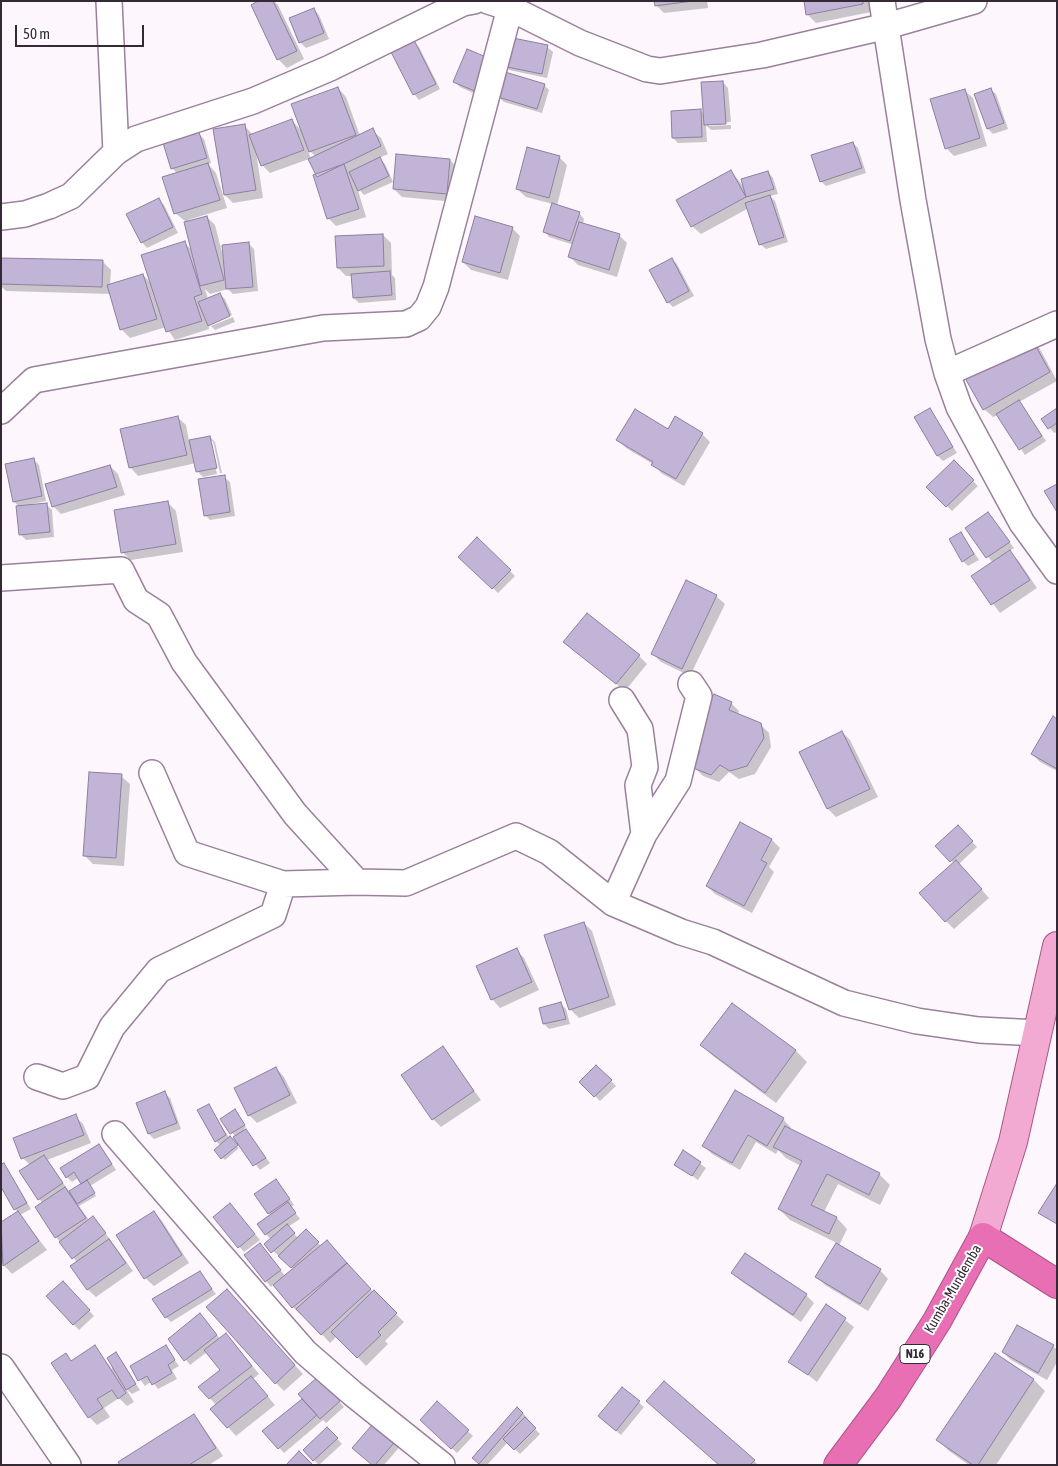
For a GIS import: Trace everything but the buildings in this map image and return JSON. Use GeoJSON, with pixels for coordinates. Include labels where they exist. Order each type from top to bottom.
{"type":"FeatureCollection","features":[{"type":"Feature","properties":{"kind":"highway"},"geometry":{"type":"LineString","coordinates":[[983,1237],[1057,1284]]}},
{"type":"Feature","properties":{"kind":"highway","name":"Kumba-Mundemba"},"geometry":{"type":"LineString","coordinates":[[838,1465],[888,1398],[932,1328],[983,1237]]}},
{"type":"Feature","properties":{"kind":"main road"},"geometry":{"type":"LineString","coordinates":[[983,1237],[1013,1142],[1057,946]]}},
{"type":"Feature","properties":{"kind":"street"},"geometry":{"type":"LineString","coordinates":[[109,1],[116,152]]}},
{"type":"Feature","properties":{"kind":"street"},"geometry":{"type":"LineString","coordinates":[[1,217],[41,209],[70,196],[116,152],[136,139],[254,102],[330,68],[463,3],[474,1]]}},
{"type":"Feature","properties":{"kind":"street"},"geometry":{"type":"LineString","coordinates":[[882,1],[938,339],[947,373],[959,407],[1022,524],[1057,571]]}},
{"type":"Feature","properties":{"kind":"street"},"geometry":{"type":"LineString","coordinates":[[1,412],[34,380],[323,328],[406,324],[419,318],[428,307],[436,287],[499,5],[580,43],[647,69],[660,71],[762,55],[887,26],[974,1]]}},
{"type":"Feature","properties":{"kind":"street"},"geometry":{"type":"LineString","coordinates":[[947,373],[1057,324]]}},
{"type":"Feature","properties":{"kind":"street"},"geometry":{"type":"LineString","coordinates":[[1,578],[121,570],[136,600],[159,615],[184,662],[295,814],[357,882]]}},
{"type":"Feature","properties":{"kind":"street"},"geometry":{"type":"LineString","coordinates":[[613,903],[644,834],[678,781],[699,696],[691,684]]}},
{"type":"Feature","properties":{"kind":"street"},"geometry":{"type":"LineString","coordinates":[[622,700],[640,728],[645,767],[638,785],[644,834]]}},
{"type":"Feature","properties":{"kind":"street"},"geometry":{"type":"LineString","coordinates":[[152,773],[187,853],[283,884],[406,883],[516,836],[549,852],[613,903],[681,932],[713,942],[844,1003],[926,1022],[979,1030],[1038,1032]]}},
{"type":"Feature","properties":{"kind":"street"},"geometry":{"type":"LineString","coordinates":[[37,1077],[63,1086],[87,1077],[112,1027],[159,970],[273,915],[283,884]]}},
{"type":"Feature","properties":{"kind":"street"},"geometry":{"type":"LineString","coordinates":[[115,1134],[305,1352],[352,1393],[442,1465]]}},
{"type":"Feature","properties":{"kind":"street"},"geometry":{"type":"LineString","coordinates":[[1,1367],[68,1465]]}}]}
